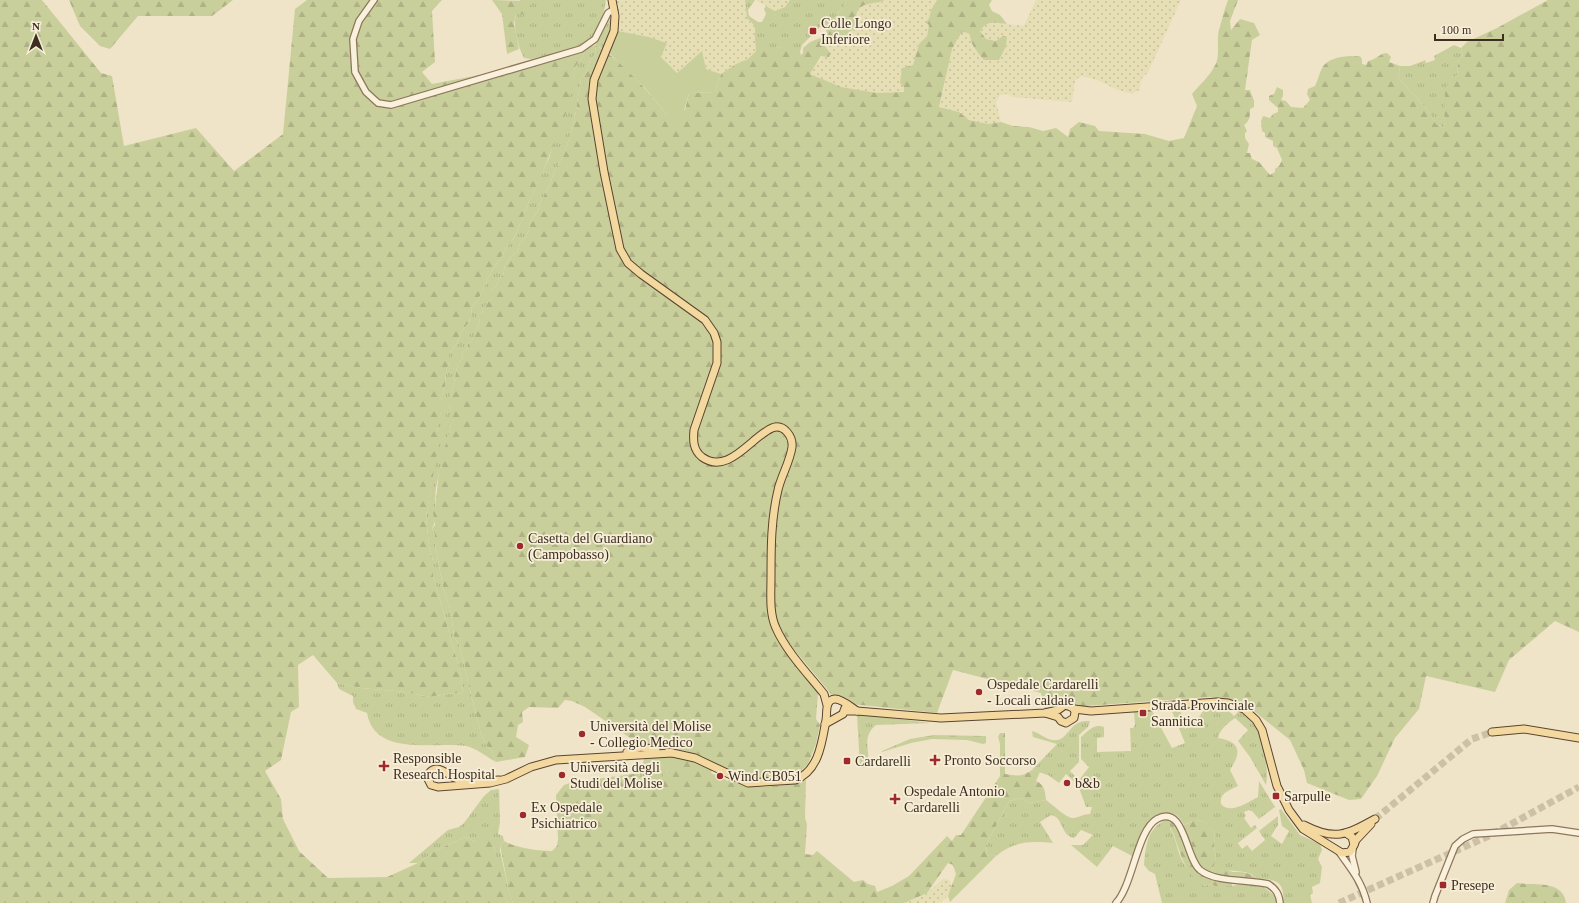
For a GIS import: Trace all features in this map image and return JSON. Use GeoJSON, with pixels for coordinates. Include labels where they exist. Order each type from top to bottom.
{"type":"FeatureCollection","features":[{"type":"Feature","properties":{"kind":"main road"},"geometry":{"type":"LineString","coordinates":[[612,0],[614,9],[614,31],[594,80],[592,99],[604,172],[620,249],[628,263],[641,274],[694,311],[705,320],[714,333],[717,347],[717,362],[694,430],[693,439],[696,449],[702,457],[712,462],[725,461],[732,458],[763,433],[773,427],[784,429],[791,436],[792,447],[778,488],[774,510],[771,544],[772,617],[781,638],[824,694],[829,714],[836,717]]}},
{"type":"Feature","properties":{"kind":"main road"},"geometry":{"type":"LineString","coordinates":[[824,694],[839,700],[857,711]]}},
{"type":"Feature","properties":{"kind":"main road"},"geometry":{"type":"LineString","coordinates":[[499,780],[458,779],[443,770],[436,768],[428,775],[429,782],[434,786],[483,784],[506,779],[531,767],[556,760],[641,752],[672,753],[695,758],[743,782],[753,783],[795,780],[802,778],[813,766],[819,752],[827,708],[832,700],[839,700]]}},
{"type":"Feature","properties":{"kind":"main road"},"geometry":{"type":"LineString","coordinates":[[825,724],[840,716],[844,711],[845,708],[839,700]]}},
{"type":"Feature","properties":{"kind":"main road"},"geometry":{"type":"LineString","coordinates":[[1074,712],[1217,702],[1228,703],[1244,709],[1256,720],[1262,730],[1280,796],[1298,823],[1303,829],[1337,851],[1346,853],[1353,847],[1356,840],[1375,819],[1357,829],[1338,835],[1319,833],[1298,823]]}},
{"type":"Feature","properties":{"kind":"main road"},"geometry":{"type":"LineString","coordinates":[[1058,714],[1065,705],[1068,705],[1074,712]]}},
{"type":"Feature","properties":{"kind":"main road"},"geometry":{"type":"LineString","coordinates":[[844,711],[941,718],[1045,713],[1058,714]]}},
{"type":"Feature","properties":{"kind":"main road"},"geometry":{"type":"LineString","coordinates":[[1058,714],[1061,721],[1066,723],[1072,721],[1074,712]]}},
{"type":"Feature","properties":{"kind":"main road"},"geometry":{"type":"LineString","coordinates":[[1492,732],[1524,729],[1579,738]]}},
{"type":"Feature","properties":{"kind":"main road"},"geometry":{"type":"LineString","coordinates":[[442,786],[446,780],[443,770]]}},
{"type":"Feature","properties":{"kind":"main road"},"geometry":{"type":"LineString","coordinates":[[1346,833],[1352,837],[1353,847]]}},
{"type":"Feature","properties":{"kind":"main road"},"geometry":{"type":"LineString","coordinates":[[1337,851],[1334,842],[1338,835]]}},
{"type":"Feature","properties":{"kind":"street"},"geometry":{"type":"LineString","coordinates":[[374,0],[359,21],[353,39],[355,72],[366,92],[378,104],[391,105],[581,49],[595,39],[608,13],[614,9]]}},
{"type":"Feature","properties":{"kind":"street"},"geometry":{"type":"LineString","coordinates":[[1116,903],[1130,875],[1146,830],[1155,820],[1166,816],[1172,817],[1178,821],[1195,864],[1200,870],[1217,878],[1268,884],[1275,888],[1279,894],[1280,903]]}},
{"type":"Feature","properties":{"kind":"street"},"geometry":{"type":"LineString","coordinates":[[1433,903],[1455,846],[1463,839],[1473,834],[1552,829],[1579,833]]}},
{"type":"Feature","properties":{"kind":"street"},"geometry":{"type":"LineString","coordinates":[[1353,847],[1352,856],[1358,878]]}},
{"type":"Feature","properties":{"kind":"street"},"geometry":{"type":"LineString","coordinates":[[1337,851],[1358,878],[1363,887],[1367,903]]}},
{"type":"Feature","properties":{"kind":"shaded area"},"geometry":{"type":"Polygon","coordinates":[[[745,0],[747,18],[756,26],[757,30],[755,40],[757,45],[756,51],[748,59],[736,64],[721,74],[706,69],[702,51],[677,73],[661,57],[667,43],[649,37],[618,31],[620,20],[616,1],[745,0]]]}},
{"type":"Feature","properties":{"kind":"shaded area"},"geometry":{"type":"Polygon","coordinates":[[[756,0],[790,0],[785,7],[775,11],[756,0]]]}},
{"type":"Feature","properties":{"kind":"shaded area"},"geometry":{"type":"Polygon","coordinates":[[[885,0],[937,0],[931,10],[927,23],[929,25],[927,36],[919,44],[913,65],[904,87],[904,92],[877,93],[841,87],[810,74],[827,49],[825,46],[836,46],[846,38],[849,32],[855,28],[856,14],[859,8],[867,4],[885,0]]]}},
{"type":"Feature","properties":{"kind":"shaded area"},"geometry":{"type":"Polygon","coordinates":[[[1036,0],[1181,0],[1148,72],[1142,78],[1139,90],[1132,94],[1116,89],[1097,80],[1082,76],[1075,80],[1072,102],[1012,97],[1007,94],[1000,95],[996,102],[1001,122],[988,124],[969,120],[959,112],[939,107],[952,49],[961,33],[964,32],[970,34],[970,39],[973,43],[999,60],[1002,52],[1000,39],[996,41],[986,39],[980,31],[983,26],[991,22],[1024,26],[1036,0]]]}},
{"type":"Feature","properties":{"kind":"shaded area"},"geometry":{"type":"Polygon","coordinates":[[[943,879],[949,880],[952,886],[948,896],[940,903],[904,903],[927,893],[943,879]]]}},
{"type":"Feature","properties":{"kind":"green space"},"geometry":{"type":"Polygon","coordinates":[[[0,0],[42,0],[101,73],[112,76],[124,146],[196,128],[234,171],[283,134],[295,9],[307,0],[442,0],[432,11],[435,62],[422,72],[432,84],[553,61],[585,49],[582,58],[575,67],[566,113],[516,234],[491,272],[479,298],[472,307],[469,322],[462,331],[456,345],[449,353],[449,363],[446,372],[445,386],[441,400],[441,412],[437,429],[439,436],[437,453],[426,517],[429,546],[433,561],[433,575],[461,675],[463,694],[454,693],[429,697],[406,692],[361,688],[337,683],[313,655],[298,665],[299,707],[291,712],[281,760],[265,771],[281,799],[283,819],[299,851],[328,878],[387,877],[418,863],[435,851],[465,837],[477,842],[492,839],[508,903],[0,903],[0,0]]]}},
{"type":"Feature","properties":{"kind":"green space"},"geometry":{"type":"Polygon","coordinates":[[[69,0],[233,0],[212,16],[138,16],[110,49],[100,46],[80,26],[69,0]]]}},
{"type":"Feature","properties":{"kind":"green space"},"geometry":{"type":"Polygon","coordinates":[[[492,0],[531,1],[530,14],[516,14],[514,24],[519,49],[507,54],[502,14],[492,0]]]}},
{"type":"Feature","properties":{"kind":"green space"},"geometry":{"type":"Polygon","coordinates":[[[520,0],[606,0],[603,17],[591,38],[582,45],[572,49],[531,59],[524,58],[516,36],[516,14],[530,14],[520,0]]]}},
{"type":"Feature","properties":{"kind":"green space"},"geometry":{"type":"Polygon","coordinates":[[[745,0],[755,0],[748,10],[749,16],[758,22],[762,22],[766,14],[764,9],[766,6],[775,11],[785,7],[790,0],[847,0],[842,9],[825,28],[821,26],[802,45],[800,52],[801,55],[798,59],[786,49],[782,48],[756,51],[755,27],[747,18],[745,0]]]}},
{"type":"Feature","properties":{"kind":"green space"},"geometry":{"type":"Polygon","coordinates":[[[847,0],[885,0],[862,6],[856,14],[855,28],[849,32],[843,44],[825,46],[830,53],[829,57],[821,56],[810,74],[841,87],[877,93],[904,92],[904,87],[900,83],[902,68],[913,65],[919,44],[927,36],[929,25],[926,23],[937,0],[992,0],[989,5],[992,11],[1000,15],[1007,24],[988,24],[985,25],[980,31],[986,39],[996,41],[1003,36],[1007,37],[1006,46],[999,60],[984,60],[973,45],[970,34],[964,32],[961,33],[952,49],[939,107],[959,112],[969,120],[988,124],[1001,122],[1013,126],[1029,127],[1043,131],[1056,128],[1068,137],[1070,129],[1079,122],[1095,126],[1099,131],[1145,134],[1169,141],[1184,138],[1197,106],[1192,94],[1212,71],[1216,63],[1219,30],[1228,0],[1238,0],[1230,21],[1231,30],[1240,19],[1254,23],[1260,35],[1252,40],[1245,90],[1250,90],[1254,101],[1254,107],[1250,109],[1249,118],[1244,125],[1247,131],[1245,133],[1245,138],[1249,144],[1247,153],[1250,153],[1252,159],[1259,162],[1270,175],[1275,172],[1275,169],[1279,166],[1282,160],[1277,148],[1273,146],[1273,141],[1265,137],[1265,133],[1262,131],[1261,121],[1263,116],[1270,118],[1273,114],[1278,112],[1278,108],[1269,100],[1269,96],[1274,94],[1277,87],[1283,90],[1281,100],[1286,101],[1291,107],[1303,108],[1310,100],[1307,94],[1308,89],[1315,86],[1322,68],[1329,61],[1339,57],[1356,56],[1361,57],[1362,64],[1366,65],[1368,61],[1387,53],[1391,57],[1389,62],[1400,66],[1398,78],[1425,107],[1436,124],[1444,128],[1445,91],[1450,78],[1457,75],[1459,58],[1463,55],[1461,48],[1467,42],[1497,28],[1548,0],[1579,0],[1579,632],[1555,621],[1509,660],[1495,692],[1426,676],[1419,709],[1395,738],[1377,776],[1361,799],[1349,800],[1307,783],[1304,770],[1290,740],[1250,708],[1230,700],[1210,697],[1045,709],[1041,693],[953,670],[937,713],[851,704],[831,694],[792,647],[786,649],[818,693],[816,719],[820,725],[816,744],[808,764],[800,772],[790,777],[754,779],[737,775],[686,751],[639,744],[585,707],[572,701],[565,700],[558,708],[529,707],[522,712],[523,722],[518,725],[516,737],[529,745],[525,757],[496,762],[492,751],[486,745],[481,734],[459,645],[454,636],[451,612],[443,587],[435,544],[435,534],[432,529],[435,525],[433,512],[435,509],[439,471],[442,466],[443,453],[451,425],[454,420],[449,416],[452,411],[449,405],[449,399],[458,363],[462,359],[463,352],[467,349],[468,344],[475,334],[483,310],[491,299],[491,291],[503,275],[505,265],[518,251],[520,243],[529,230],[530,222],[538,211],[540,203],[555,170],[564,155],[574,123],[581,78],[587,71],[590,60],[596,54],[595,45],[616,59],[643,86],[667,115],[685,110],[689,93],[715,92],[721,74],[736,64],[748,59],[756,51],[781,47],[788,49],[798,58],[803,53],[803,48],[810,42],[828,35],[825,28],[842,9],[847,0]]]}},
{"type":"Feature","properties":{"kind":"green space"},"geometry":{"type":"Polygon","coordinates":[[[610,19],[612,19],[611,34],[604,50],[595,45],[610,19]]]}},
{"type":"Feature","properties":{"kind":"green space"},"geometry":{"type":"Polygon","coordinates":[[[618,31],[649,37],[667,43],[661,57],[677,73],[702,51],[706,69],[721,74],[715,92],[689,93],[680,125],[667,115],[645,88],[609,53],[618,31]]]}},
{"type":"Feature","properties":{"kind":"green space"},"geometry":{"type":"Polygon","coordinates":[[[595,45],[596,54],[590,60],[587,71],[581,78],[574,123],[564,155],[555,170],[540,203],[538,211],[530,222],[529,230],[520,243],[518,251],[505,265],[503,275],[491,291],[491,299],[483,310],[475,334],[468,344],[467,349],[463,352],[462,359],[458,363],[449,399],[449,405],[454,420],[451,425],[436,487],[435,519],[432,529],[435,534],[435,544],[443,587],[451,612],[454,636],[459,645],[481,734],[486,745],[492,751],[496,762],[478,751],[466,746],[423,745],[394,742],[381,736],[372,727],[367,713],[356,709],[353,702],[353,696],[339,689],[337,683],[361,688],[406,692],[429,697],[454,693],[463,694],[461,675],[433,575],[433,561],[429,546],[426,517],[438,442],[437,424],[441,412],[441,400],[449,363],[449,353],[456,345],[462,331],[469,322],[472,307],[479,298],[491,272],[516,234],[549,158],[575,67],[582,58],[585,49],[595,45]]]}},
{"type":"Feature","properties":{"kind":"green space"},"geometry":{"type":"Polygon","coordinates":[[[1454,45],[1461,48],[1463,55],[1459,58],[1457,75],[1445,113],[1444,128],[1436,124],[1425,107],[1398,78],[1400,66],[1410,66],[1425,60],[1426,63],[1435,60],[1434,56],[1454,45]]]}},
{"type":"Feature","properties":{"kind":"green space"},"geometry":{"type":"Polygon","coordinates":[[[1218,706],[1229,711],[1234,716],[1239,711],[1250,720],[1258,732],[1262,744],[1267,772],[1266,785],[1250,757],[1238,741],[1248,730],[1235,718],[1222,729],[1218,738],[1232,742],[1237,749],[1234,764],[1230,770],[1238,786],[1223,795],[1221,804],[1225,807],[1234,808],[1258,797],[1259,781],[1275,807],[1259,819],[1252,811],[1249,810],[1244,812],[1246,816],[1244,818],[1251,828],[1255,825],[1257,828],[1238,843],[1242,849],[1247,845],[1252,851],[1265,840],[1259,831],[1278,816],[1278,825],[1271,836],[1282,844],[1289,831],[1282,826],[1279,810],[1281,809],[1300,835],[1320,844],[1322,850],[1318,859],[1322,867],[1320,883],[1312,887],[1313,893],[1310,895],[1312,903],[1283,903],[1282,889],[1276,881],[1256,878],[1251,874],[1244,872],[1223,869],[1219,874],[1212,872],[1216,858],[1214,846],[1215,832],[1204,822],[1197,820],[1184,825],[1173,813],[1167,813],[1154,818],[1142,836],[1134,857],[1113,846],[1097,867],[1071,845],[1083,845],[1093,835],[1081,830],[1074,838],[1070,837],[1065,832],[1059,820],[1055,816],[1051,815],[1040,822],[1053,843],[1023,843],[1010,847],[996,856],[992,854],[987,856],[986,845],[1009,801],[1021,798],[1030,803],[1046,800],[1071,818],[1090,814],[1092,807],[1086,807],[1078,785],[1066,774],[1059,783],[1048,775],[1032,770],[1057,744],[1033,737],[1032,731],[1047,738],[1057,740],[1064,737],[1078,723],[1082,721],[1090,721],[1088,727],[1079,735],[1079,762],[1070,771],[1079,780],[1089,767],[1081,759],[1081,737],[1091,728],[1097,726],[1104,727],[1104,737],[1097,738],[1097,752],[1131,751],[1130,728],[1133,728],[1135,725],[1134,712],[1152,711],[1172,748],[1185,743],[1171,709],[1180,709],[1185,729],[1197,720],[1206,707],[1218,706]]]}},
{"type":"Feature","properties":{"kind":"green space"},"geometry":{"type":"Polygon","coordinates":[[[860,714],[931,723],[876,725],[871,730],[867,740],[867,768],[860,768],[857,715],[860,714]]]}},
{"type":"Feature","properties":{"kind":"green space"},"geometry":{"type":"Polygon","coordinates":[[[1000,733],[1005,733],[1005,774],[1019,775],[1025,774],[1032,770],[1040,772],[1036,781],[1043,786],[1046,800],[1030,803],[1021,798],[1009,801],[986,845],[987,856],[992,854],[996,856],[950,902],[948,896],[956,874],[953,865],[948,863],[927,893],[904,903],[513,903],[509,892],[500,845],[504,841],[527,849],[552,851],[557,846],[558,839],[556,795],[564,785],[574,782],[640,773],[638,780],[639,784],[647,787],[660,780],[669,769],[669,755],[693,761],[712,770],[711,773],[728,781],[730,779],[748,785],[768,786],[806,780],[805,818],[807,824],[805,854],[813,855],[817,851],[854,882],[863,880],[868,884],[875,886],[877,892],[892,886],[909,876],[947,836],[952,841],[956,835],[961,835],[1000,776],[1000,744],[998,737],[1000,733]]]}},
{"type":"Feature","properties":{"kind":"green space"},"geometry":{"type":"Polygon","coordinates":[[[934,735],[986,736],[986,743],[983,744],[967,740],[932,739],[911,743],[882,752],[910,739],[934,735]]]}},
{"type":"Feature","properties":{"kind":"green space"},"geometry":{"type":"Polygon","coordinates":[[[669,755],[669,769],[660,780],[647,787],[639,784],[638,780],[645,756],[669,755]]]}},
{"type":"Feature","properties":{"kind":"green space"},"geometry":{"type":"Polygon","coordinates":[[[499,789],[500,822],[498,834],[503,836],[504,841],[500,845],[500,850],[509,892],[513,903],[508,903],[494,846],[477,842],[465,837],[435,851],[418,863],[409,863],[448,830],[459,827],[464,823],[484,796],[491,790],[499,789]]]}},
{"type":"Feature","properties":{"kind":"green space"},"geometry":{"type":"Polygon","coordinates":[[[1168,819],[1172,821],[1170,829],[1183,862],[1204,886],[1211,884],[1215,886],[1232,886],[1245,883],[1260,884],[1275,896],[1277,903],[1162,903],[1155,874],[1149,871],[1144,865],[1147,844],[1152,832],[1161,822],[1168,819]]]}},
{"type":"Feature","properties":{"kind":"green space"},"geometry":{"type":"Polygon","coordinates":[[[1195,820],[1206,823],[1215,832],[1214,846],[1216,858],[1212,872],[1219,874],[1224,869],[1233,872],[1248,873],[1256,878],[1249,879],[1234,877],[1232,886],[1215,886],[1211,884],[1204,886],[1192,876],[1184,864],[1170,824],[1172,821],[1176,826],[1184,825],[1195,820]]]}},
{"type":"Feature","properties":{"kind":"green space"},"geometry":{"type":"Polygon","coordinates":[[[1517,883],[1546,885],[1553,887],[1564,895],[1566,903],[1505,903],[1509,890],[1517,883]]]}},
{"type":"Feature","properties":{"kind":"tunnel"},"geometry":{"type":"LineString","coordinates":[[1375,819],[1472,739],[1492,732]]}},
{"type":"Feature","properties":{"kind":"tunnel"},"geometry":{"type":"LineString","coordinates":[[1339,903],[1491,835],[1579,787]]}},
{"type":"Feature","properties":{"kind":"place","name":"Colle Longo Inferiore"},"geometry":{"type":"Point","coordinates":[813,31]}},
{"type":"Feature","properties":{"kind":"place","name":"Casetta del Guardiano (Campobasso)"},"geometry":{"type":"Point","coordinates":[520,546]}},
{"type":"Feature","properties":{"kind":"place","name":"Ospedale Cardarelli - Locali caldaie"},"geometry":{"type":"Point","coordinates":[979,692]}},
{"type":"Feature","properties":{"kind":"place","name":"Strada Provinciale Sannitica"},"geometry":{"type":"Point","coordinates":[1143,713]}},
{"type":"Feature","properties":{"kind":"place","name":"Università del Molise - Collegio Medico"},"geometry":{"type":"Point","coordinates":[582,734]}},
{"type":"Feature","properties":{"kind":"place","name":"Pronto Soccorso"},"geometry":{"type":"Point","coordinates":[935,760]}},
{"type":"Feature","properties":{"kind":"place","name":"Cardarelli"},"geometry":{"type":"Point","coordinates":[847,761]}},
{"type":"Feature","properties":{"kind":"place","name":"Responsible Research Hospital"},"geometry":{"type":"Point","coordinates":[384,766]}},
{"type":"Feature","properties":{"kind":"place","name":"Università degli Studi del Molise"},"geometry":{"type":"Point","coordinates":[562,775]}},
{"type":"Feature","properties":{"kind":"place","name":"Wind CB051"},"geometry":{"type":"Point","coordinates":[720,776]}},
{"type":"Feature","properties":{"kind":"place","name":"b&b"},"geometry":{"type":"Point","coordinates":[1067,783]}},
{"type":"Feature","properties":{"kind":"place","name":"Sarpulle"},"geometry":{"type":"Point","coordinates":[1276,796]}},
{"type":"Feature","properties":{"kind":"place","name":"Ospedale Antonio Cardarelli"},"geometry":{"type":"Point","coordinates":[895,799]}},
{"type":"Feature","properties":{"kind":"place","name":"Ex Ospedale Psichiatrico"},"geometry":{"type":"Point","coordinates":[523,815]}},
{"type":"Feature","properties":{"kind":"place","name":"Presepe"},"geometry":{"type":"Point","coordinates":[1443,885]}}]}
